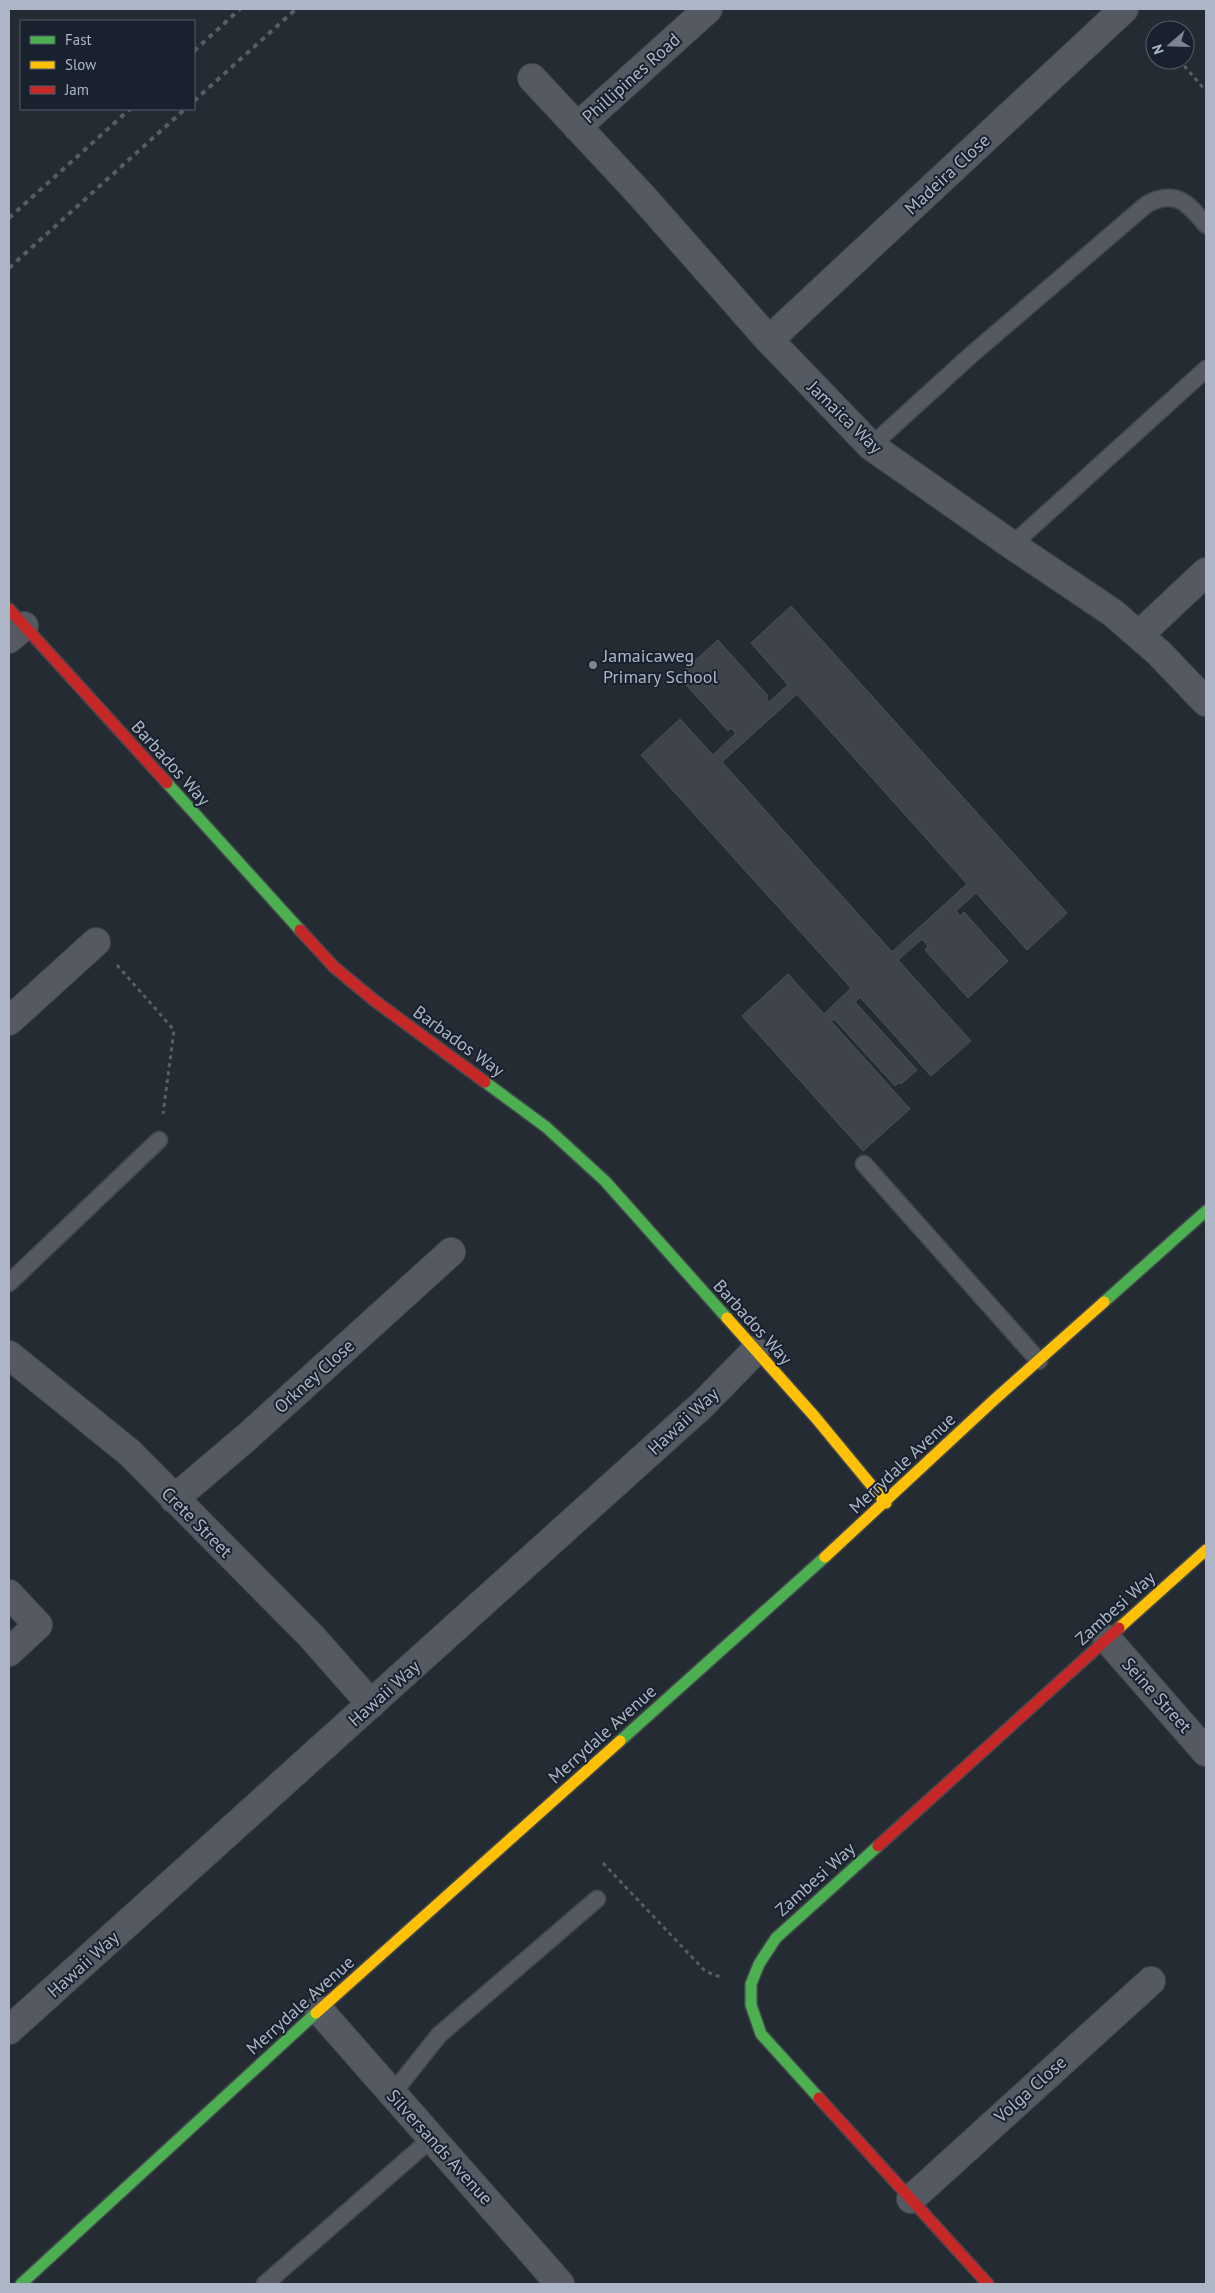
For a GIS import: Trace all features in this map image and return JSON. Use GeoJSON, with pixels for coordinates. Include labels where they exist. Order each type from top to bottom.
{"type":"FeatureCollection","features":[{"type":"Feature","properties":{"kind":"street","name":"Phillipines Road"},"geometry":{"type":"LineString","coordinates":[[578,128],[708,9]]}},
{"type":"Feature","properties":{"kind":"street","name":"Madeira Close"},"geometry":{"type":"LineString","coordinates":[[769,340],[1124,9]]}},
{"type":"Feature","properties":{"kind":"street","name":"Jamaica Way"},"geometry":{"type":"LineString","coordinates":[[532,78],[642,196],[769,340],[871,446],[1012,545],[1089,594],[1140,634],[1206,702]]}},
{"type":"Feature","properties":{"kind":"street"},"geometry":{"type":"LineString","coordinates":[[1140,634],[1206,572]]}},
{"type":"Feature","properties":{"kind":"street","name":"Barbados Way"},"geometry":{"type":"LineString","coordinates":[[14,625],[334,967],[375,1001],[546,1127],[605,1181],[815,1417],[886,1503]]}},
{"type":"Feature","properties":{"kind":"street"},"geometry":{"type":"LineString","coordinates":[[9,1021],[96,942]]}},
{"type":"Feature","properties":{"kind":"street","name":"Merrydale Avenue"},"geometry":{"type":"LineString","coordinates":[[21,2284],[320,2010],[886,1503],[994,1400],[1206,1211]]}},
{"type":"Feature","properties":{"kind":"street","name":"Orkney Close"},"geometry":{"type":"LineString","coordinates":[[174,1499],[247,1438],[451,1252]]}},
{"type":"Feature","properties":{"kind":"street","name":"Hawaii Way"},"geometry":{"type":"LineString","coordinates":[[9,2030],[702,1405],[755,1351]]}},
{"type":"Feature","properties":{"kind":"street","name":"Crete Street"},"geometry":{"type":"LineString","coordinates":[[9,1355],[130,1453],[312,1638],[371,1704]]}},
{"type":"Feature","properties":{"kind":"street","name":"Zambesi Way"},"geometry":{"type":"LineString","coordinates":[[988,2284],[761,2034],[750,2007],[749,1988],[754,1970],[776,1938],[1206,1550]]}},
{"type":"Feature","properties":{"kind":"street"},"geometry":{"type":"LineString","coordinates":[[9,1594],[38,1625],[9,1652]]}},
{"type":"Feature","properties":{"kind":"street","name":"Seine Street"},"geometry":{"type":"LineString","coordinates":[[1107,1639],[1206,1752]]}},
{"type":"Feature","properties":{"kind":"street","name":"Volga Close"},"geometry":{"type":"LineString","coordinates":[[911,2199],[1151,1981]]}},
{"type":"Feature","properties":{"kind":"street","name":"Silversands Avenue"},"geometry":{"type":"LineString","coordinates":[[320,2010],[560,2284]]}},
{"type":"Feature","properties":{"kind":"lane"},"geometry":{"type":"LineString","coordinates":[[871,446],[971,355],[1147,204],[1158,198],[1171,197],[1188,203],[1206,225]]}},
{"type":"Feature","properties":{"kind":"lane"},"geometry":{"type":"LineString","coordinates":[[1012,545],[1206,369]]}},
{"type":"Feature","properties":{"kind":"lane"},"geometry":{"type":"LineString","coordinates":[[9,1283],[159,1140]]}},
{"type":"Feature","properties":{"kind":"lane"},"geometry":{"type":"LineString","coordinates":[[864,1164],[1040,1361]]}},
{"type":"Feature","properties":{"kind":"lane"},"geometry":{"type":"LineString","coordinates":[[392,2094],[438,2035],[596,1899]]}},
{"type":"Feature","properties":{"kind":"lane"},"geometry":{"type":"LineString","coordinates":[[265,2284],[432,2138]]}},
{"type":"Feature","properties":{"kind":"path"},"geometry":{"type":"LineString","coordinates":[[1188,70],[1206,91]]}},
{"type":"Feature","properties":{"kind":"path"},"geometry":{"type":"LineString","coordinates":[[96,942],[174,1030],[159,1140]]}},
{"type":"Feature","properties":{"kind":"path"},"geometry":{"type":"LineString","coordinates":[[603,1863],[705,1971],[749,1988]]}},
{"type":"Feature","properties":{"kind":"building"},"geometry":{"type":"Polygon","coordinates":[[[791,606],[1067,913],[1027,950],[976,893],[956,911],[960,916],[964,912],[1008,961],[968,998],[925,950],[928,946],[922,939],[898,960],[971,1041],[931,1076],[860,997],[855,1002],[917,1070],[901,1084],[900,1082],[895,1086],[834,1019],[831,1021],[910,1109],[863,1151],[742,1016],[788,974],[824,1014],[851,988],[641,755],[680,719],[713,755],[736,733],[731,728],[728,731],[678,676],[718,640],[768,696],[766,698],[769,702],[788,685],[751,643],[791,606]],[[797,694],[722,762],[892,952],[967,884],[797,694]]]}},
{"type":"Feature","properties":{"kind":"railway"},"geometry":{"type":"LineString","coordinates":[[195,50],[240,9]]}},
{"type":"Feature","properties":{"kind":"railway"},"geometry":{"type":"LineString","coordinates":[[195,100],[296,9]]}},
{"type":"Feature","properties":{"kind":"railway"},"geometry":{"type":"LineString","coordinates":[[9,218],[129,110]]}},
{"type":"Feature","properties":{"kind":"railway"},"geometry":{"type":"LineString","coordinates":[[9,268],[184,110]]}},
{"type":"Feature","properties":{"kind":"traffic: fast"},"geometry":{"type":"LineString","coordinates":[[167,783],[300,930]]}},
{"type":"Feature","properties":{"kind":"traffic: fast"},"geometry":{"type":"LineString","coordinates":[[485,1082],[546,1127],[605,1181],[727,1318]]}},
{"type":"Feature","properties":{"kind":"traffic: fast"},"geometry":{"type":"LineString","coordinates":[[1104,1302],[1206,1211]]}},
{"type":"Feature","properties":{"kind":"traffic: fast"},"geometry":{"type":"LineString","coordinates":[[620,1741],[825,1557]]}},
{"type":"Feature","properties":{"kind":"traffic: fast"},"geometry":{"type":"LineString","coordinates":[[819,2098],[761,2034],[751,2005],[751,1984],[759,1964],[776,1938],[878,1846]]}},
{"type":"Feature","properties":{"kind":"traffic: fast"},"geometry":{"type":"LineString","coordinates":[[21,2284],[316,2013]]}},
{"type":"Feature","properties":{"kind":"traffic: slow"},"geometry":{"type":"LineString","coordinates":[[825,1557],[994,1400],[1104,1302]]}},
{"type":"Feature","properties":{"kind":"traffic: slow"},"geometry":{"type":"LineString","coordinates":[[727,1318],[815,1417],[886,1503]]}},
{"type":"Feature","properties":{"kind":"traffic: slow"},"geometry":{"type":"LineString","coordinates":[[1119,1628],[1206,1550]]}},
{"type":"Feature","properties":{"kind":"traffic: slow"},"geometry":{"type":"LineString","coordinates":[[316,2013],[620,1741]]}},
{"type":"Feature","properties":{"kind":"traffic: jam"},"geometry":{"type":"LineString","coordinates":[[9,609],[167,783]]}},
{"type":"Feature","properties":{"kind":"traffic: jam"},"geometry":{"type":"LineString","coordinates":[[300,930],[334,967],[375,1001],[485,1082]]}},
{"type":"Feature","properties":{"kind":"traffic: jam"},"geometry":{"type":"LineString","coordinates":[[878,1846],[1119,1628]]}},
{"type":"Feature","properties":{"kind":"traffic: jam"},"geometry":{"type":"LineString","coordinates":[[819,2098],[988,2284]]}},
{"type":"Feature","properties":{"kind":"place","name":"Jamaicaweg Primary School"},"geometry":{"type":"Point","coordinates":[593,665]}}]}
